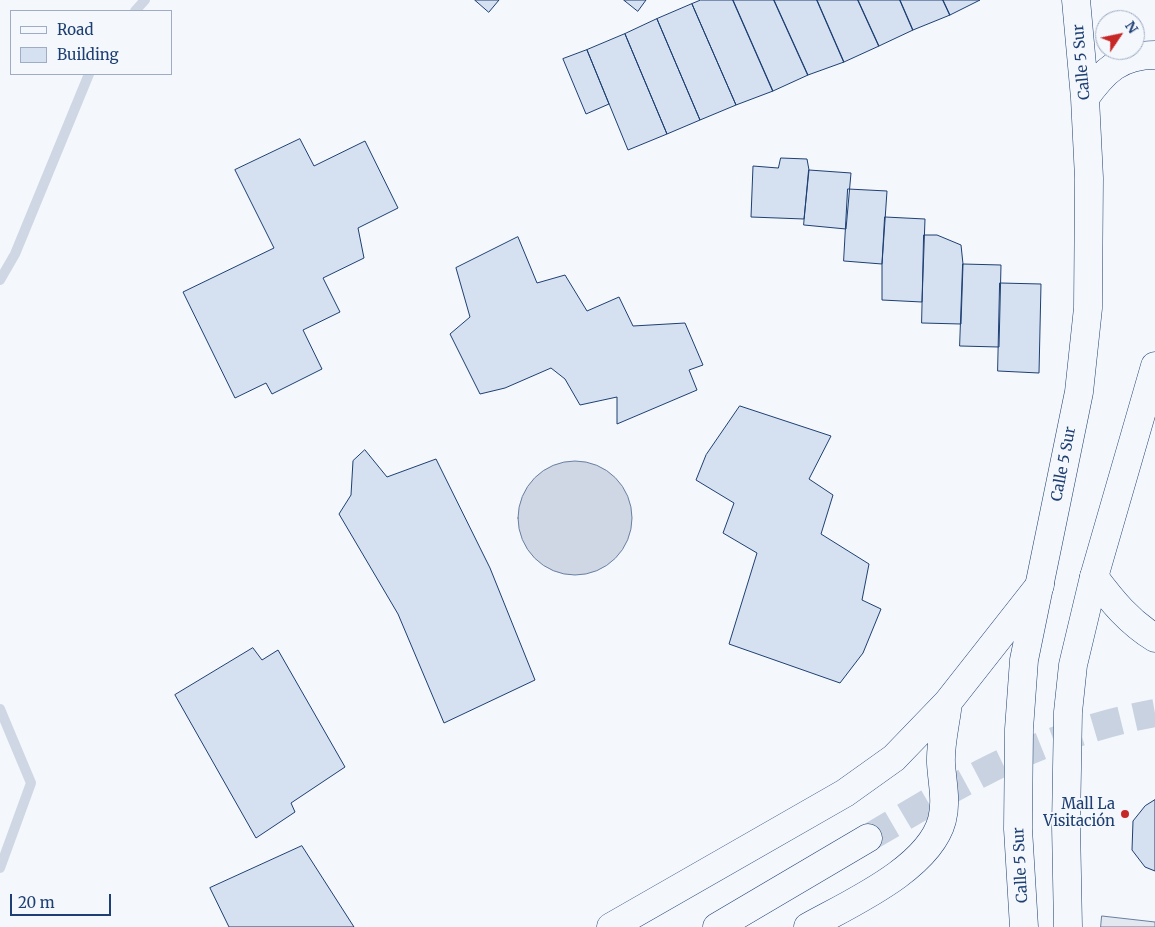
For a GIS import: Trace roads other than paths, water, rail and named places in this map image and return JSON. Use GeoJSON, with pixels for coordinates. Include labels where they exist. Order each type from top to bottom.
{"type":"FeatureCollection","features":[{"type":"Feature","properties":{"kind":"street","name":"Calle 5 Sur"},"geometry":{"type":"LineString","coordinates":[[1024,927],[1018,829],[1019,729],[1024,660],[1078,392],[1088,308],[1089,178],[1085,98],[1076,0]]}},
{"type":"Feature","properties":{"kind":"street"},"geometry":{"type":"LineString","coordinates":[[1085,98],[1099,78],[1119,63],[1143,55],[1155,55]]}},
{"type":"Feature","properties":{"kind":"street"},"geometry":{"type":"LineString","coordinates":[[1068,927],[1066,825],[1068,712],[1073,665],[1094,577],[1155,366]]}},
{"type":"Feature","properties":{"kind":"street"},"geometry":{"type":"LineString","coordinates":[[1094,577],[1131,622],[1155,638]]}},
{"type":"Feature","properties":{"kind":"street"},"geometry":{"type":"LineString","coordinates":[[611,927],[844,793],[894,758],[948,702],[1040,585]]}},
{"type":"Feature","properties":{"kind":"street"},"geometry":{"type":"LineString","coordinates":[[808,927],[868,894],[906,869],[924,852],[936,836],[942,820],[944,803],[940,761],[948,702]]}},
{"type":"Feature","properties":{"kind":"street"},"geometry":{"type":"LineString","coordinates":[[717,927],[868,838]]}},
{"type":"Feature","properties":{"kind":"waterway"},"geometry":{"type":"LineString","coordinates":[[136,10],[145,0]]}},
{"type":"Feature","properties":{"kind":"waterway"},"geometry":{"type":"LineString","coordinates":[[0,280],[15,254],[89,75]]}},
{"type":"Feature","properties":{"kind":"waterway"},"geometry":{"type":"LineString","coordinates":[[0,709],[31,783],[0,868]]}},
{"type":"Feature","properties":{"kind":"tunnel"},"geometry":{"type":"LineString","coordinates":[[868,838],[967,781],[1023,753],[1088,729],[1155,713]]}},
{"type":"Feature","properties":{"kind":"place","name":"Mall La Visitación"},"geometry":{"type":"Point","coordinates":[1125,814]}}]}
